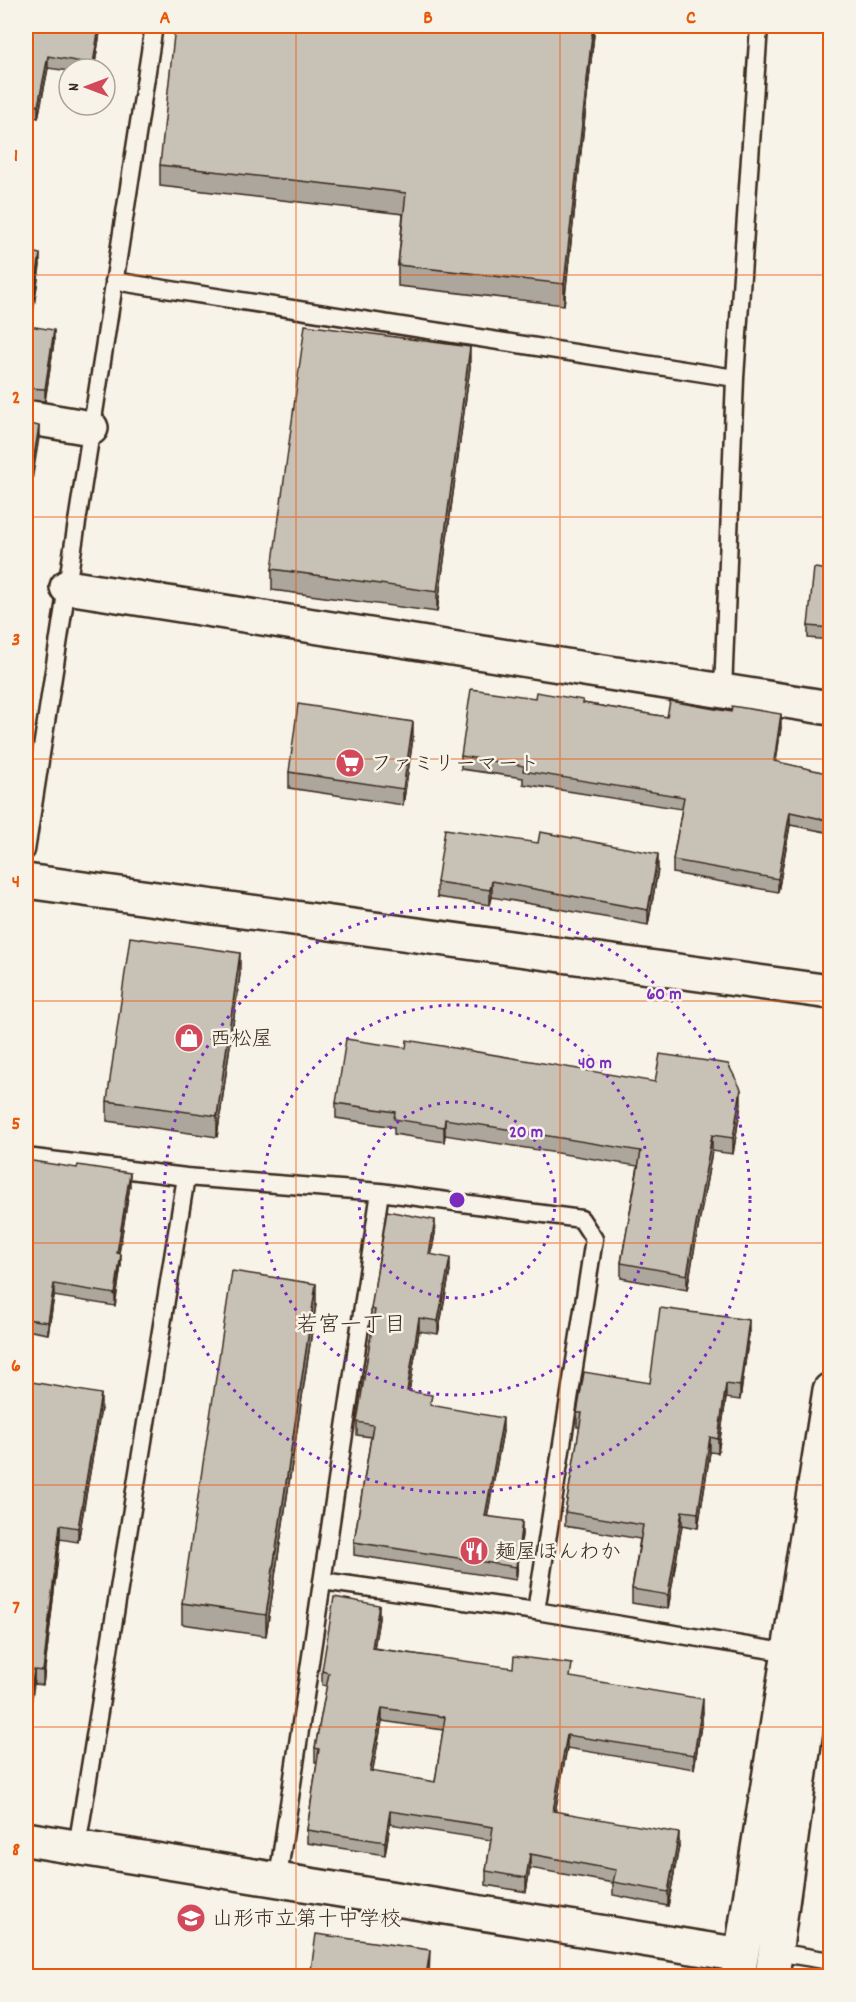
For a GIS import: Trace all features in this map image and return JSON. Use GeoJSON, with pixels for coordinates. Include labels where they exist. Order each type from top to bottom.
{"type":"FeatureCollection","features":[{"type":"Feature","properties":{"kind":"street"},"geometry":{"type":"LineString","coordinates":[[26,417],[91,428]]}},
{"type":"Feature","properties":{"kind":"street"},"geometry":{"type":"LineString","coordinates":[[67,587],[831,708]]}},
{"type":"Feature","properties":{"kind":"street"},"geometry":{"type":"LineString","coordinates":[[26,881],[831,992]]}},
{"type":"Feature","properties":{"kind":"street"},"geometry":{"type":"LineString","coordinates":[[26,1839],[278,1878],[740,1966],[831,1390]]}},
{"type":"Feature","properties":{"kind":"street"},"geometry":{"type":"LineString","coordinates":[[774,1964],[831,1555]]}},
{"type":"Feature","properties":{"kind":"lane"},"geometry":{"type":"LineString","coordinates":[[26,851],[154,26]]}},
{"type":"Feature","properties":{"kind":"lane"},"geometry":{"type":"LineString","coordinates":[[723,692],[735,378],[759,26]]}},
{"type":"Feature","properties":{"kind":"lane"},"geometry":{"type":"LineString","coordinates":[[114,280],[735,378]]}},
{"type":"Feature","properties":{"kind":"lane"},"geometry":{"type":"LineString","coordinates":[[26,1156],[186,1176],[380,1192],[581,1219],[594,1239],[536,1611]]}},
{"type":"Feature","properties":{"kind":"lane"},"geometry":{"type":"LineString","coordinates":[[77,1847],[186,1176]]}},
{"type":"Feature","properties":{"kind":"lane"},"geometry":{"type":"LineString","coordinates":[[278,1878],[380,1192]]}},
{"type":"Feature","properties":{"kind":"lane"},"geometry":{"type":"LineString","coordinates":[[322,1581],[536,1611],[790,1653]]}},
{"type":"Feature","properties":{"kind":"lane"},"geometry":{"type":"LineString","coordinates":[[774,1964],[831,1961]]}},
{"type":"Feature","properties":{"kind":"building"},"geometry":{"type":"Polygon","coordinates":[[[26,26],[99,26],[94,57],[48,56],[38,106],[26,104],[26,26]]]}},
{"type":"Feature","properties":{"kind":"building"},"geometry":{"type":"Polygon","coordinates":[[[175,26],[593,26],[564,284],[398,265],[406,193],[160,165],[175,26]]]}},
{"type":"Feature","properties":{"kind":"building"},"geometry":{"type":"Polygon","coordinates":[[[26,251],[40,254],[29,326],[54,330],[45,389],[26,388],[26,251]]]}},
{"type":"Feature","properties":{"kind":"building"},"geometry":{"type":"Polygon","coordinates":[[[305,325],[470,347],[437,592],[272,569],[305,325]]]}},
{"type":"Feature","properties":{"kind":"building"},"geometry":{"type":"Polygon","coordinates":[[[26,423],[39,426],[26,505],[26,423]]]}},
{"type":"Feature","properties":{"kind":"building"},"geometry":{"type":"Polygon","coordinates":[[[814,568],[831,570],[831,628],[808,626],[814,568]]]}},
{"type":"Feature","properties":{"kind":"building"},"geometry":{"type":"Polygon","coordinates":[[[471,689],[535,698],[536,692],[583,700],[582,703],[667,717],[670,701],[731,712],[732,706],[781,714],[774,761],[831,774],[831,821],[790,812],[778,879],[673,860],[684,797],[523,771],[524,766],[461,756],[471,689]]]}},
{"type":"Feature","properties":{"kind":"building"},"geometry":{"type":"Polygon","coordinates":[[[298,704],[413,722],[403,789],[289,772],[298,704]]]}},
{"type":"Feature","properties":{"kind":"building"},"geometry":{"type":"Polygon","coordinates":[[[445,829],[538,843],[540,832],[658,854],[648,910],[492,881],[490,890],[437,882],[445,829]]]}},
{"type":"Feature","properties":{"kind":"building"},"geometry":{"type":"Polygon","coordinates":[[[130,937],[240,953],[217,1116],[107,1101],[130,937]]]}},
{"type":"Feature","properties":{"kind":"building"},"geometry":{"type":"Polygon","coordinates":[[[346,1039],[406,1048],[407,1040],[655,1082],[660,1054],[728,1064],[741,1089],[733,1138],[712,1135],[687,1275],[621,1263],[641,1151],[445,1119],[444,1127],[394,1119],[395,1112],[336,1103],[346,1039]]]}},
{"type":"Feature","properties":{"kind":"building"},"geometry":{"type":"Polygon","coordinates":[[[26,1160],[130,1173],[117,1253],[121,1254],[115,1294],[54,1284],[48,1322],[26,1319],[26,1160]]]}},
{"type":"Feature","properties":{"kind":"building"},"geometry":{"type":"Polygon","coordinates":[[[387,1211],[435,1220],[429,1254],[450,1258],[438,1321],[419,1318],[407,1391],[432,1395],[430,1405],[503,1418],[485,1516],[522,1521],[516,1567],[354,1542],[373,1425],[357,1422],[375,1310],[371,1309],[387,1211]]]}},
{"type":"Feature","properties":{"kind":"building"},"geometry":{"type":"Polygon","coordinates":[[[232,1271],[316,1284],[266,1615],[182,1603],[232,1271]]]}},
{"type":"Feature","properties":{"kind":"building"},"geometry":{"type":"Polygon","coordinates":[[[660,1308],[749,1320],[740,1386],[726,1384],[718,1439],[710,1437],[698,1513],[682,1511],[668,1595],[632,1589],[643,1525],[565,1512],[582,1413],[577,1413],[584,1372],[650,1383],[660,1308]]]}},
{"type":"Feature","properties":{"kind":"building"},"geometry":{"type":"Polygon","coordinates":[[[26,1381],[101,1394],[78,1528],[60,1525],[43,1671],[34,1670],[26,1726],[26,1381]]]}},
{"type":"Feature","properties":{"kind":"building"},"geometry":{"type":"Polygon","coordinates":[[[334,1597],[379,1605],[372,1648],[513,1668],[514,1656],[572,1664],[570,1677],[703,1699],[694,1755],[567,1735],[553,1811],[679,1833],[668,1892],[613,1882],[616,1870],[530,1854],[526,1878],[486,1871],[493,1827],[390,1811],[385,1842],[307,1830],[319,1749],[315,1748],[329,1673],[322,1671],[334,1597]],[[382,1708],[370,1771],[435,1782],[445,1717],[382,1708]]]}},
{"type":"Feature","properties":{"kind":"building"},"geometry":{"type":"Polygon","coordinates":[[[316,1934],[430,1950],[426,1977],[310,1977],[316,1934]]]}},
{"type":"Feature","properties":{"kind":"place","name":"ファミリーマート"},"geometry":{"type":"Point","coordinates":[350,763]}},
{"type":"Feature","properties":{"kind":"place","name":"西松屋"},"geometry":{"type":"Point","coordinates":[189,1038]}},
{"type":"Feature","properties":{"kind":"place","name":"麺屋ほんわか"},"geometry":{"type":"Point","coordinates":[474,1551]}},
{"type":"Feature","properties":{"kind":"place","name":"山形市立第十中学校"},"geometry":{"type":"Point","coordinates":[191,1918]}},
{"type":"Feature","properties":{"kind":"district","name":"若宮一丁目"},"geometry":{"type":"Point","coordinates":[351,1323]}}]}
